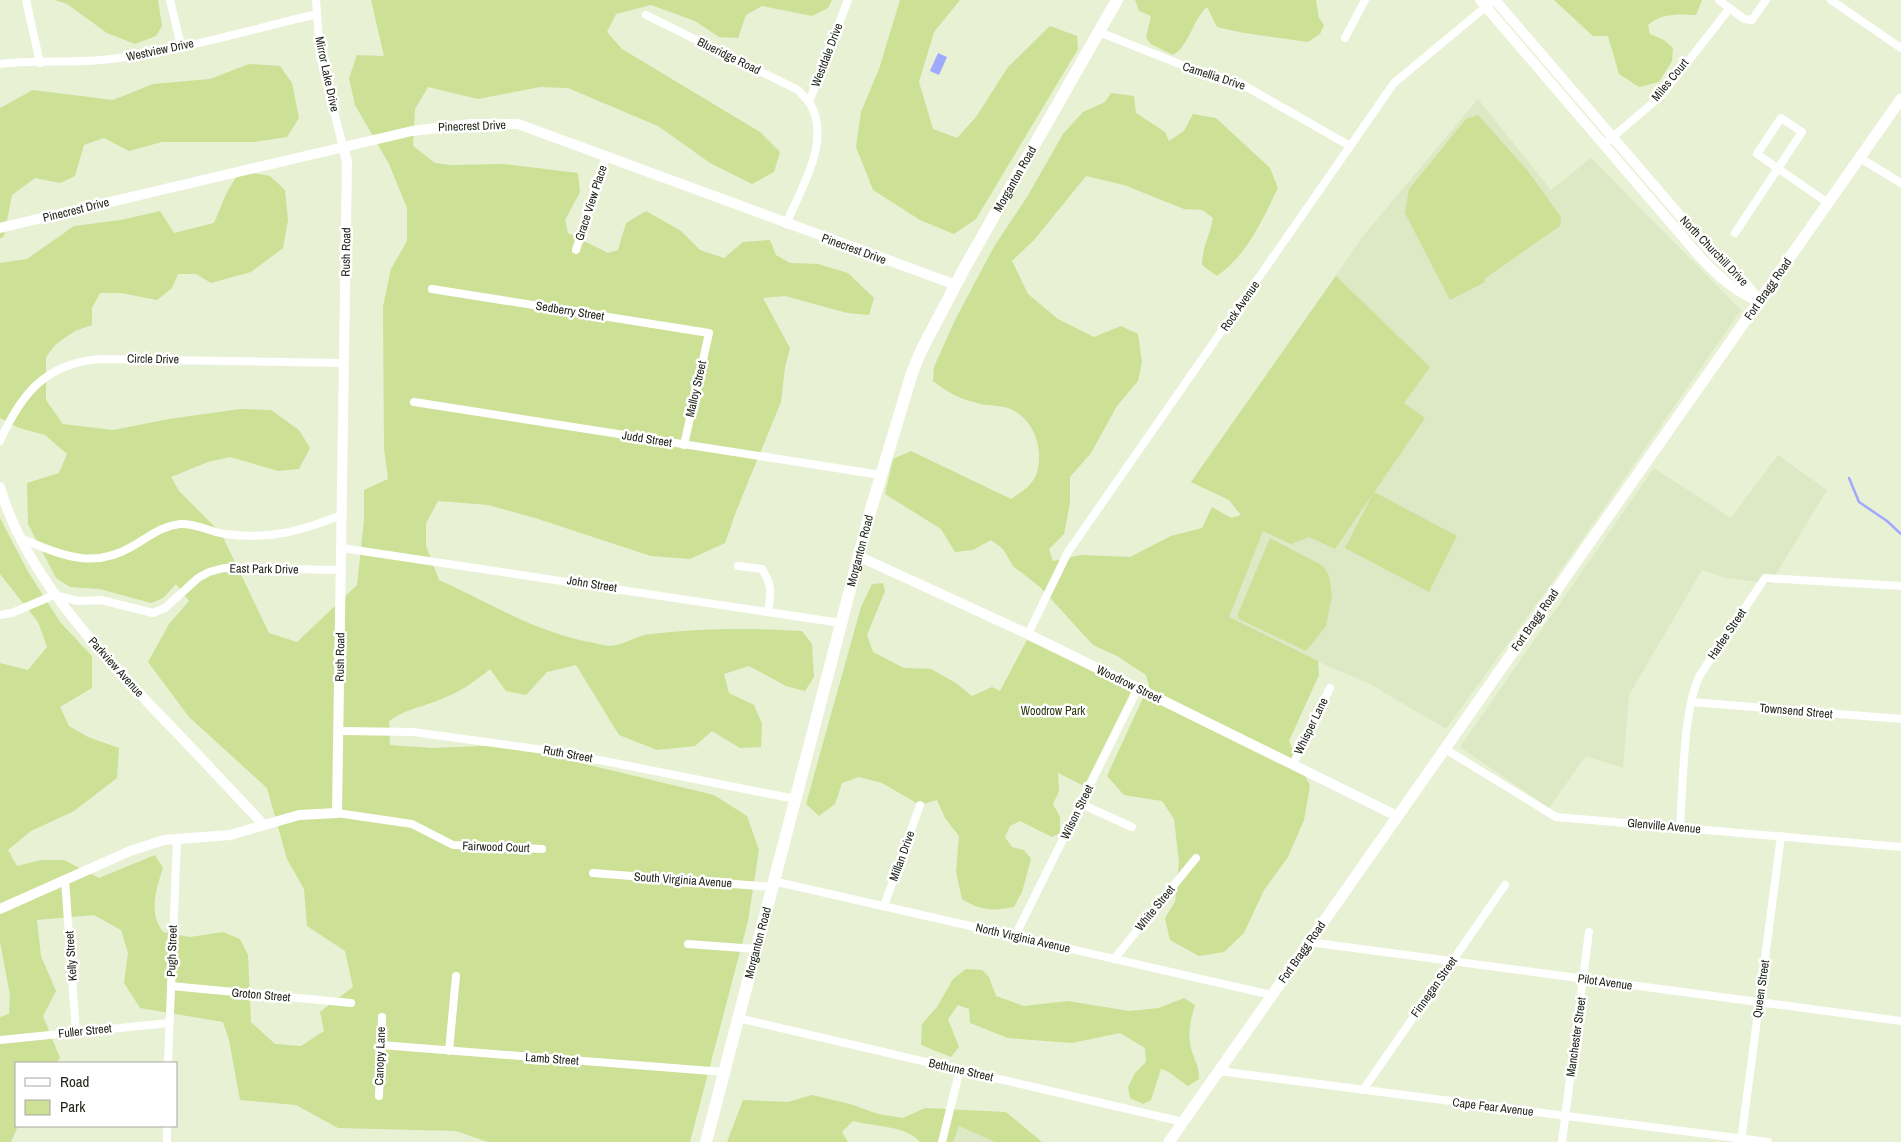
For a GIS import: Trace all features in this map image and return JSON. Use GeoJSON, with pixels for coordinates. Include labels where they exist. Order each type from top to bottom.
{"type":"FeatureCollection","features":[{"type":"Feature","properties":{"kind":"main road","name":"Morganton Road"},"geometry":{"type":"LineString","coordinates":[[706,1142],[858,556],[880,475],[912,373],[956,285],[1117,0]]}},
{"type":"Feature","properties":{"kind":"main road","name":"Fort Bragg Road"},"geometry":{"type":"LineString","coordinates":[[1169,1142],[1760,302],[1901,98]]}},
{"type":"Feature","properties":{"kind":"street"},"geometry":{"type":"LineString","coordinates":[[26,0],[40,62]]}},
{"type":"Feature","properties":{"kind":"street"},"geometry":{"type":"LineString","coordinates":[[170,0],[181,46]]}},
{"type":"Feature","properties":{"kind":"street","name":"Mirror Lake Drive"},"geometry":{"type":"LineString","coordinates":[[316,0],[320,56],[343,147]]}},
{"type":"Feature","properties":{"kind":"street","name":"Westdale Drive"},"geometry":{"type":"LineString","coordinates":[[786,224],[816,152],[817,123],[809,102],[848,0]]}},
{"type":"Feature","properties":{"kind":"street"},"geometry":{"type":"LineString","coordinates":[[1345,38],[1366,0]]}},
{"type":"Feature","properties":{"kind":"street"},"geometry":{"type":"LineString","coordinates":[[1719,0],[1744,19],[1752,20],[1766,0]]}},
{"type":"Feature","properties":{"kind":"street"},"geometry":{"type":"LineString","coordinates":[[1831,0],[1901,48]]}},
{"type":"Feature","properties":{"kind":"street","name":"North Churchill Drive"},"geometry":{"type":"LineString","coordinates":[[1489,2],[1612,137],[1712,253],[1747,285],[1760,302]]}},
{"type":"Feature","properties":{"kind":"street","name":"North Churchill Drive"},"geometry":{"type":"LineString","coordinates":[[1489,2],[1603,144],[1720,278],[1742,295],[1760,302]]}},
{"type":"Feature","properties":{"kind":"street","name":"Rock Avenue"},"geometry":{"type":"LineString","coordinates":[[1028,634],[1068,552],[1394,83],[1489,2]]}},
{"type":"Feature","properties":{"kind":"street","name":"Miles Court"},"geometry":{"type":"LineString","coordinates":[[1603,144],[1661,96],[1729,9]]}},
{"type":"Feature","properties":{"kind":"street","name":"Westview Drive"},"geometry":{"type":"LineString","coordinates":[[0,64],[94,62],[181,46],[317,14]]}},
{"type":"Feature","properties":{"kind":"street","name":"Blueridge Road"},"geometry":{"type":"LineString","coordinates":[[646,16],[798,90],[809,102]]}},
{"type":"Feature","properties":{"kind":"street","name":"Camellia Drive"},"geometry":{"type":"LineString","coordinates":[[1099,32],[1187,67],[1238,82],[1350,146]]}},
{"type":"Feature","properties":{"kind":"street"},"geometry":{"type":"LineString","coordinates":[[1735,233],[1778,168],[1802,132],[1781,118],[1757,154],[1778,168],[1828,203]]}},
{"type":"Feature","properties":{"kind":"street","name":"Pinecrest Drive"},"geometry":{"type":"LineString","coordinates":[[0,228],[431,128],[494,123],[530,127],[786,224],[956,285]]}},
{"type":"Feature","properties":{"kind":"street","name":"Rush Road"},"geometry":{"type":"LineString","coordinates":[[337,813],[347,161],[343,147]]}},
{"type":"Feature","properties":{"kind":"street","name":"Grace View Place"},"geometry":{"type":"LineString","coordinates":[[576,250],[606,156]]}},
{"type":"Feature","properties":{"kind":"street"},"geometry":{"type":"LineString","coordinates":[[1860,158],[1901,183]]}},
{"type":"Feature","properties":{"kind":"street","name":"Sedberry Street"},"geometry":{"type":"LineString","coordinates":[[432,289],[709,333]]}},
{"type":"Feature","properties":{"kind":"street","name":"Malloy Street"},"geometry":{"type":"LineString","coordinates":[[684,445],[709,333]]}},
{"type":"Feature","properties":{"kind":"street","name":"Circle Drive"},"geometry":{"type":"LineString","coordinates":[[0,441],[19,404],[35,385],[54,371],[75,362],[99,358],[344,362]]}},
{"type":"Feature","properties":{"kind":"street","name":"Judd Street"},"geometry":{"type":"LineString","coordinates":[[414,402],[880,475]]}},
{"type":"Feature","properties":{"kind":"street","name":"Parkview Avenue"},"geometry":{"type":"LineString","coordinates":[[0,487],[4,502],[22,539],[54,595],[117,670],[264,824]]}},
{"type":"Feature","properties":{"kind":"street"},"geometry":{"type":"LineString","coordinates":[[22,539],[54,551],[92,560],[116,556],[153,532],[170,526],[187,524],[221,533],[262,537],[292,533],[342,514]]}},
{"type":"Feature","properties":{"kind":"street","name":"John Street"},"geometry":{"type":"LineString","coordinates":[[342,548],[841,623]]}},
{"type":"Feature","properties":{"kind":"street","name":"Woodrow Street"},"geometry":{"type":"LineString","coordinates":[[858,556],[1028,634],[1397,816]]}},
{"type":"Feature","properties":{"kind":"street"},"geometry":{"type":"LineString","coordinates":[[738,566],[762,569],[770,582],[771,591],[768,612]]}},
{"type":"Feature","properties":{"kind":"street","name":"East Park Drive"},"geometry":{"type":"LineString","coordinates":[[54,595],[78,601],[101,600],[153,613],[165,608],[187,587],[208,572],[224,568],[342,570]]}},
{"type":"Feature","properties":{"kind":"street","name":"Harlee Street"},"geometry":{"type":"LineString","coordinates":[[1680,827],[1692,702],[1700,675],[1765,578],[1901,586]]}},
{"type":"Feature","properties":{"kind":"street"},"geometry":{"type":"LineString","coordinates":[[0,615],[12,613],[54,595]]}},
{"type":"Feature","properties":{"kind":"street","name":"Wilson Street"},"geometry":{"type":"LineString","coordinates":[[1015,936],[1138,688]]}},
{"type":"Feature","properties":{"kind":"street","name":"Whisper Lane"},"geometry":{"type":"LineString","coordinates":[[1292,764],[1330,688]]}},
{"type":"Feature","properties":{"kind":"street","name":"Townsend Street"},"geometry":{"type":"LineString","coordinates":[[1692,702],[1901,719]]}},
{"type":"Feature","properties":{"kind":"street","name":"Ruth Street"},"geometry":{"type":"LineString","coordinates":[[339,731],[413,732],[559,752],[795,799]]}},
{"type":"Feature","properties":{"kind":"street","name":"Glenville Avenue"},"geometry":{"type":"LineString","coordinates":[[1444,749],[1556,817],[1901,847]]}},
{"type":"Feature","properties":{"kind":"street"},"geometry":{"type":"LineString","coordinates":[[1081,804],[1132,827]]}},
{"type":"Feature","properties":{"kind":"street","name":"Millan Drive"},"geometry":{"type":"LineString","coordinates":[[884,906],[920,806]]}},
{"type":"Feature","properties":{"kind":"street"},"geometry":{"type":"LineString","coordinates":[[0,909],[130,851],[164,840],[230,835],[248,832],[264,824],[299,815],[337,813]]}},
{"type":"Feature","properties":{"kind":"street","name":"Fairwood Court"},"geometry":{"type":"LineString","coordinates":[[337,813],[412,824],[453,845],[542,849]]}},
{"type":"Feature","properties":{"kind":"street","name":"Queen Street"},"geometry":{"type":"LineString","coordinates":[[1741,1140],[1781,836]]}},
{"type":"Feature","properties":{"kind":"street","name":"Pugh Street"},"geometry":{"type":"LineString","coordinates":[[168,1062],[177,839]]}},
{"type":"Feature","properties":{"kind":"street","name":"White Street"},"geometry":{"type":"LineString","coordinates":[[1114,958],[1196,858]]}},
{"type":"Feature","properties":{"kind":"street","name":"South Virginia Avenue"},"geometry":{"type":"LineString","coordinates":[[593,873],[773,884]]}},
{"type":"Feature","properties":{"kind":"street","name":"Kelly Street"},"geometry":{"type":"LineString","coordinates":[[65,880],[76,1032]]}},
{"type":"Feature","properties":{"kind":"street","name":"North Virginia Avenue"},"geometry":{"type":"LineString","coordinates":[[773,884],[884,906],[1272,995]]}},
{"type":"Feature","properties":{"kind":"street","name":"Finnegan Street"},"geometry":{"type":"LineString","coordinates":[[1363,1090],[1505,884]]}},
{"type":"Feature","properties":{"kind":"street","name":"Manchester Street"},"geometry":{"type":"LineString","coordinates":[[1562,1142],[1589,932]]}},
{"type":"Feature","properties":{"kind":"street","name":"Pilot Avenue"},"geometry":{"type":"LineString","coordinates":[[1309,942],[1901,1021]]}},
{"type":"Feature","properties":{"kind":"street"},"geometry":{"type":"LineString","coordinates":[[688,944],[756,950]]}},
{"type":"Feature","properties":{"kind":"street"},"geometry":{"type":"LineString","coordinates":[[449,1051],[456,976]]}},
{"type":"Feature","properties":{"kind":"street","name":"Groton Street"},"geometry":{"type":"LineString","coordinates":[[171,986],[351,1003]]}},
{"type":"Feature","properties":{"kind":"street","name":"Canopy Lane"},"geometry":{"type":"LineString","coordinates":[[379,1096],[382,1017]]}},
{"type":"Feature","properties":{"kind":"street","name":"Bethune Street"},"geometry":{"type":"LineString","coordinates":[[738,1018],[1183,1122]]}},
{"type":"Feature","properties":{"kind":"street","name":"Fuller Street"},"geometry":{"type":"LineString","coordinates":[[0,1040],[170,1023]]}},
{"type":"Feature","properties":{"kind":"street","name":"Lamb Street"},"geometry":{"type":"LineString","coordinates":[[381,1045],[724,1072]]}},
{"type":"Feature","properties":{"kind":"street"},"geometry":{"type":"LineString","coordinates":[[942,1142],[960,1069]]}},
{"type":"Feature","properties":{"kind":"street","name":"Cape Fear Avenue"},"geometry":{"type":"LineString","coordinates":[[1219,1071],[1768,1142]]}},
{"type":"Feature","properties":{"kind":"street"},"geometry":{"type":"LineString","coordinates":[[167,1127],[167,1142]]}},
{"type":"Feature","properties":{"kind":"shaded area"},"geometry":{"type":"Polygon","coordinates":[[[1478,99],[1551,190],[1591,158],[1741,310],[1551,584],[1446,729],[1370,684],[1227,622],[1241,515],[1229,500],[1191,482],[1364,235],[1478,99]]]}},
{"type":"Feature","properties":{"kind":"shaded area"},"geometry":{"type":"Polygon","coordinates":[[[1778,455],[1827,490],[1770,584],[1723,577],[1702,570],[1629,695],[1623,768],[1586,756],[1549,808],[1460,747],[1654,468],[1731,518],[1778,455]]]}},
{"type":"Feature","properties":{"kind":"shaded area"},"geometry":{"type":"Polygon","coordinates":[[[959,1126],[995,1142],[953,1142],[959,1126]]]}},
{"type":"Feature","properties":{"kind":"green space"},"geometry":{"type":"Polygon","coordinates":[[[55,0],[158,0],[162,26],[156,36],[135,44],[107,33],[67,4],[55,0]]]}},
{"type":"Feature","properties":{"kind":"green space"},"geometry":{"type":"Polygon","coordinates":[[[371,0],[832,0],[828,8],[812,16],[762,6],[746,15],[738,38],[719,37],[695,21],[651,5],[616,14],[607,32],[622,49],[760,132],[780,152],[774,172],[752,184],[710,163],[658,126],[568,88],[540,87],[478,99],[428,87],[415,109],[413,146],[435,163],[450,165],[504,164],[578,173],[580,192],[565,220],[568,233],[608,253],[618,250],[626,223],[646,211],[681,231],[700,250],[724,258],[743,242],[770,240],[776,255],[790,263],[818,264],[848,273],[874,298],[869,315],[847,313],[785,296],[763,298],[790,348],[785,367],[781,402],[725,543],[690,559],[651,556],[535,518],[488,505],[438,501],[426,523],[426,546],[439,580],[512,616],[569,637],[611,646],[651,634],[726,629],[764,629],[802,631],[812,644],[814,677],[805,691],[786,686],[749,666],[724,674],[729,693],[754,705],[762,724],[761,747],[740,748],[712,731],[695,746],[657,750],[619,735],[576,665],[547,672],[526,695],[506,691],[490,669],[474,682],[456,692],[437,701],[402,713],[389,721],[390,745],[432,748],[506,745],[714,795],[747,816],[759,850],[748,921],[690,1142],[488,1142],[456,1131],[338,1128],[296,1105],[240,1100],[229,1040],[223,1022],[140,1008],[124,983],[128,953],[121,930],[94,915],[37,920],[41,956],[56,991],[43,1016],[60,1058],[57,1062],[15,1062],[15,1127],[18,1127],[11,1142],[0,1142],[0,1017],[9,1014],[10,995],[0,942],[0,663],[28,670],[47,647],[38,622],[0,574],[0,518],[27,570],[60,622],[92,656],[92,688],[60,707],[69,726],[88,737],[119,748],[117,778],[74,811],[31,831],[8,850],[17,866],[41,860],[64,860],[99,878],[155,855],[163,868],[156,893],[155,909],[158,924],[163,932],[190,937],[223,932],[240,939],[248,955],[251,1022],[275,1044],[301,1046],[324,1031],[320,1012],[353,987],[345,951],[307,926],[304,889],[287,859],[267,788],[189,717],[148,662],[169,624],[189,601],[176,584],[163,598],[151,603],[100,589],[70,587],[56,578],[28,524],[27,483],[59,473],[67,454],[45,435],[19,428],[0,418],[0,263],[27,259],[74,226],[121,220],[160,211],[174,233],[214,223],[227,192],[240,171],[270,176],[285,190],[288,220],[283,248],[251,272],[211,283],[196,274],[178,274],[172,288],[157,300],[121,293],[100,293],[92,308],[92,325],[75,331],[56,344],[46,357],[46,400],[63,424],[113,430],[169,419],[240,409],[271,410],[299,430],[310,448],[299,469],[278,471],[230,457],[208,462],[171,477],[179,491],[221,533],[269,633],[297,642],[357,585],[364,520],[364,490],[388,479],[384,448],[383,306],[391,269],[407,241],[407,208],[389,164],[355,105],[349,78],[357,55],[384,56],[371,0]]]}},
{"type":"Feature","properties":{"kind":"green space"},"geometry":{"type":"Polygon","coordinates":[[[900,0],[960,0],[934,32],[919,82],[933,129],[957,138],[976,117],[1008,67],[1050,26],[1077,36],[1078,49],[976,219],[954,234],[920,220],[873,190],[856,147],[861,112],[879,69],[900,0]]]}},
{"type":"Feature","properties":{"kind":"green space"},"geometry":{"type":"Polygon","coordinates":[[[1135,0],[1316,0],[1319,18],[1324,25],[1320,34],[1308,42],[1251,34],[1217,27],[1207,7],[1202,12],[1179,51],[1173,55],[1151,44],[1146,38],[1151,16],[1139,11],[1135,0]]]}},
{"type":"Feature","properties":{"kind":"green space"},"geometry":{"type":"Polygon","coordinates":[[[1554,0],[1702,0],[1696,15],[1664,16],[1648,25],[1650,34],[1664,40],[1673,48],[1672,61],[1659,82],[1639,87],[1619,74],[1608,36],[1593,36],[1554,0]]]}},
{"type":"Feature","properties":{"kind":"green space"},"geometry":{"type":"Polygon","coordinates":[[[249,64],[280,66],[292,83],[299,118],[287,137],[254,142],[162,142],[129,151],[104,138],[84,145],[75,176],[60,183],[35,178],[12,195],[4,236],[0,239],[0,108],[33,90],[113,100],[153,84],[210,79],[249,64]]]}},
{"type":"Feature","properties":{"kind":"green space"},"geometry":{"type":"Polygon","coordinates":[[[1111,93],[1134,96],[1136,113],[1165,132],[1169,141],[1184,131],[1193,114],[1216,118],[1270,168],[1278,188],[1246,247],[1217,276],[1202,265],[1203,253],[1213,218],[1202,210],[1184,209],[1124,185],[1086,176],[1034,240],[1012,261],[1028,294],[1058,319],[1094,337],[1121,326],[1138,334],[1142,362],[1138,381],[1117,406],[1091,453],[1070,477],[1070,503],[1064,534],[1049,549],[1053,561],[1081,555],[1130,557],[1171,536],[1202,528],[1212,507],[1231,518],[1241,515],[1229,500],[1191,482],[1336,276],[1430,367],[1404,403],[1425,418],[1335,549],[1309,537],[1291,544],[1263,531],[1229,617],[1318,661],[1319,675],[1289,741],[1310,786],[1304,820],[1288,857],[1264,890],[1244,933],[1224,952],[1199,956],[1170,940],[1165,918],[1175,902],[1179,862],[1174,819],[1162,801],[1124,795],[1107,776],[1149,685],[1146,675],[1117,656],[1093,645],[1040,587],[1013,566],[1003,549],[991,540],[973,550],[955,552],[941,529],[885,494],[893,459],[911,451],[1011,499],[1029,486],[1036,476],[1039,462],[1038,446],[1034,432],[1026,420],[1008,408],[981,404],[949,392],[933,381],[934,367],[956,318],[995,245],[1027,197],[1063,134],[1083,112],[1105,102],[1111,93]]]}},
{"type":"Feature","properties":{"kind":"green space"},"geometry":{"type":"Polygon","coordinates":[[[1478,115],[1528,171],[1561,217],[1560,226],[1484,279],[1485,282],[1450,300],[1405,213],[1409,189],[1466,119],[1478,115]]]}},
{"type":"Feature","properties":{"kind":"green space"},"geometry":{"type":"Polygon","coordinates":[[[1374,492],[1457,536],[1429,592],[1345,548],[1374,492]]]}},
{"type":"Feature","properties":{"kind":"green space"},"geometry":{"type":"Polygon","coordinates":[[[1270,538],[1323,566],[1329,576],[1332,595],[1326,626],[1306,651],[1239,619],[1238,614],[1270,538]]]}},
{"type":"Feature","properties":{"kind":"green space","name":"Woodrow Park"},"geometry":{"type":"Polygon","coordinates":[[[883,583],[885,591],[867,635],[873,652],[904,668],[931,669],[956,683],[972,696],[992,687],[1000,691],[1027,640],[1132,690],[1084,786],[1058,773],[1059,791],[1053,804],[1060,817],[1060,833],[1052,837],[1020,821],[1010,826],[1005,837],[1012,847],[1024,850],[1031,859],[1022,892],[1014,907],[987,909],[975,906],[962,899],[956,872],[959,836],[945,818],[937,800],[920,805],[882,783],[859,777],[842,783],[835,804],[819,816],[806,804],[861,607],[872,584],[883,583]]]}},
{"type":"Feature","properties":{"kind":"green space"},"geometry":{"type":"Polygon","coordinates":[[[966,969],[982,970],[989,977],[996,996],[1024,1006],[1068,1001],[1129,1011],[1159,1008],[1184,998],[1195,1005],[1189,1034],[1199,1079],[1188,1086],[1172,1074],[1161,1069],[1151,1100],[1143,1104],[1130,1098],[1128,1087],[1135,1073],[1146,1062],[1145,1048],[1120,1033],[1072,1043],[1008,1038],[970,1023],[969,1009],[958,1005],[948,1019],[959,1047],[951,1057],[921,1045],[922,1024],[937,1007],[953,979],[966,969]]]}},
{"type":"Feature","properties":{"kind":"green space"},"geometry":{"type":"Polygon","coordinates":[[[812,1095],[850,1104],[878,1114],[903,1118],[925,1108],[1006,1112],[1042,1142],[995,1142],[959,1126],[953,1142],[920,1142],[914,1136],[898,1129],[853,1121],[842,1132],[848,1142],[727,1142],[743,1100],[788,1102],[812,1095]]]}},
{"type":"Feature","properties":{"kind":"water"},"geometry":{"type":"Polygon","coordinates":[[[938,53],[947,57],[939,75],[930,71],[938,53]]]}},
{"type":"Feature","properties":{"kind":"waterway"},"geometry":{"type":"LineString","coordinates":[[1849,478],[1859,502],[1887,521],[1901,534]]}}]}
